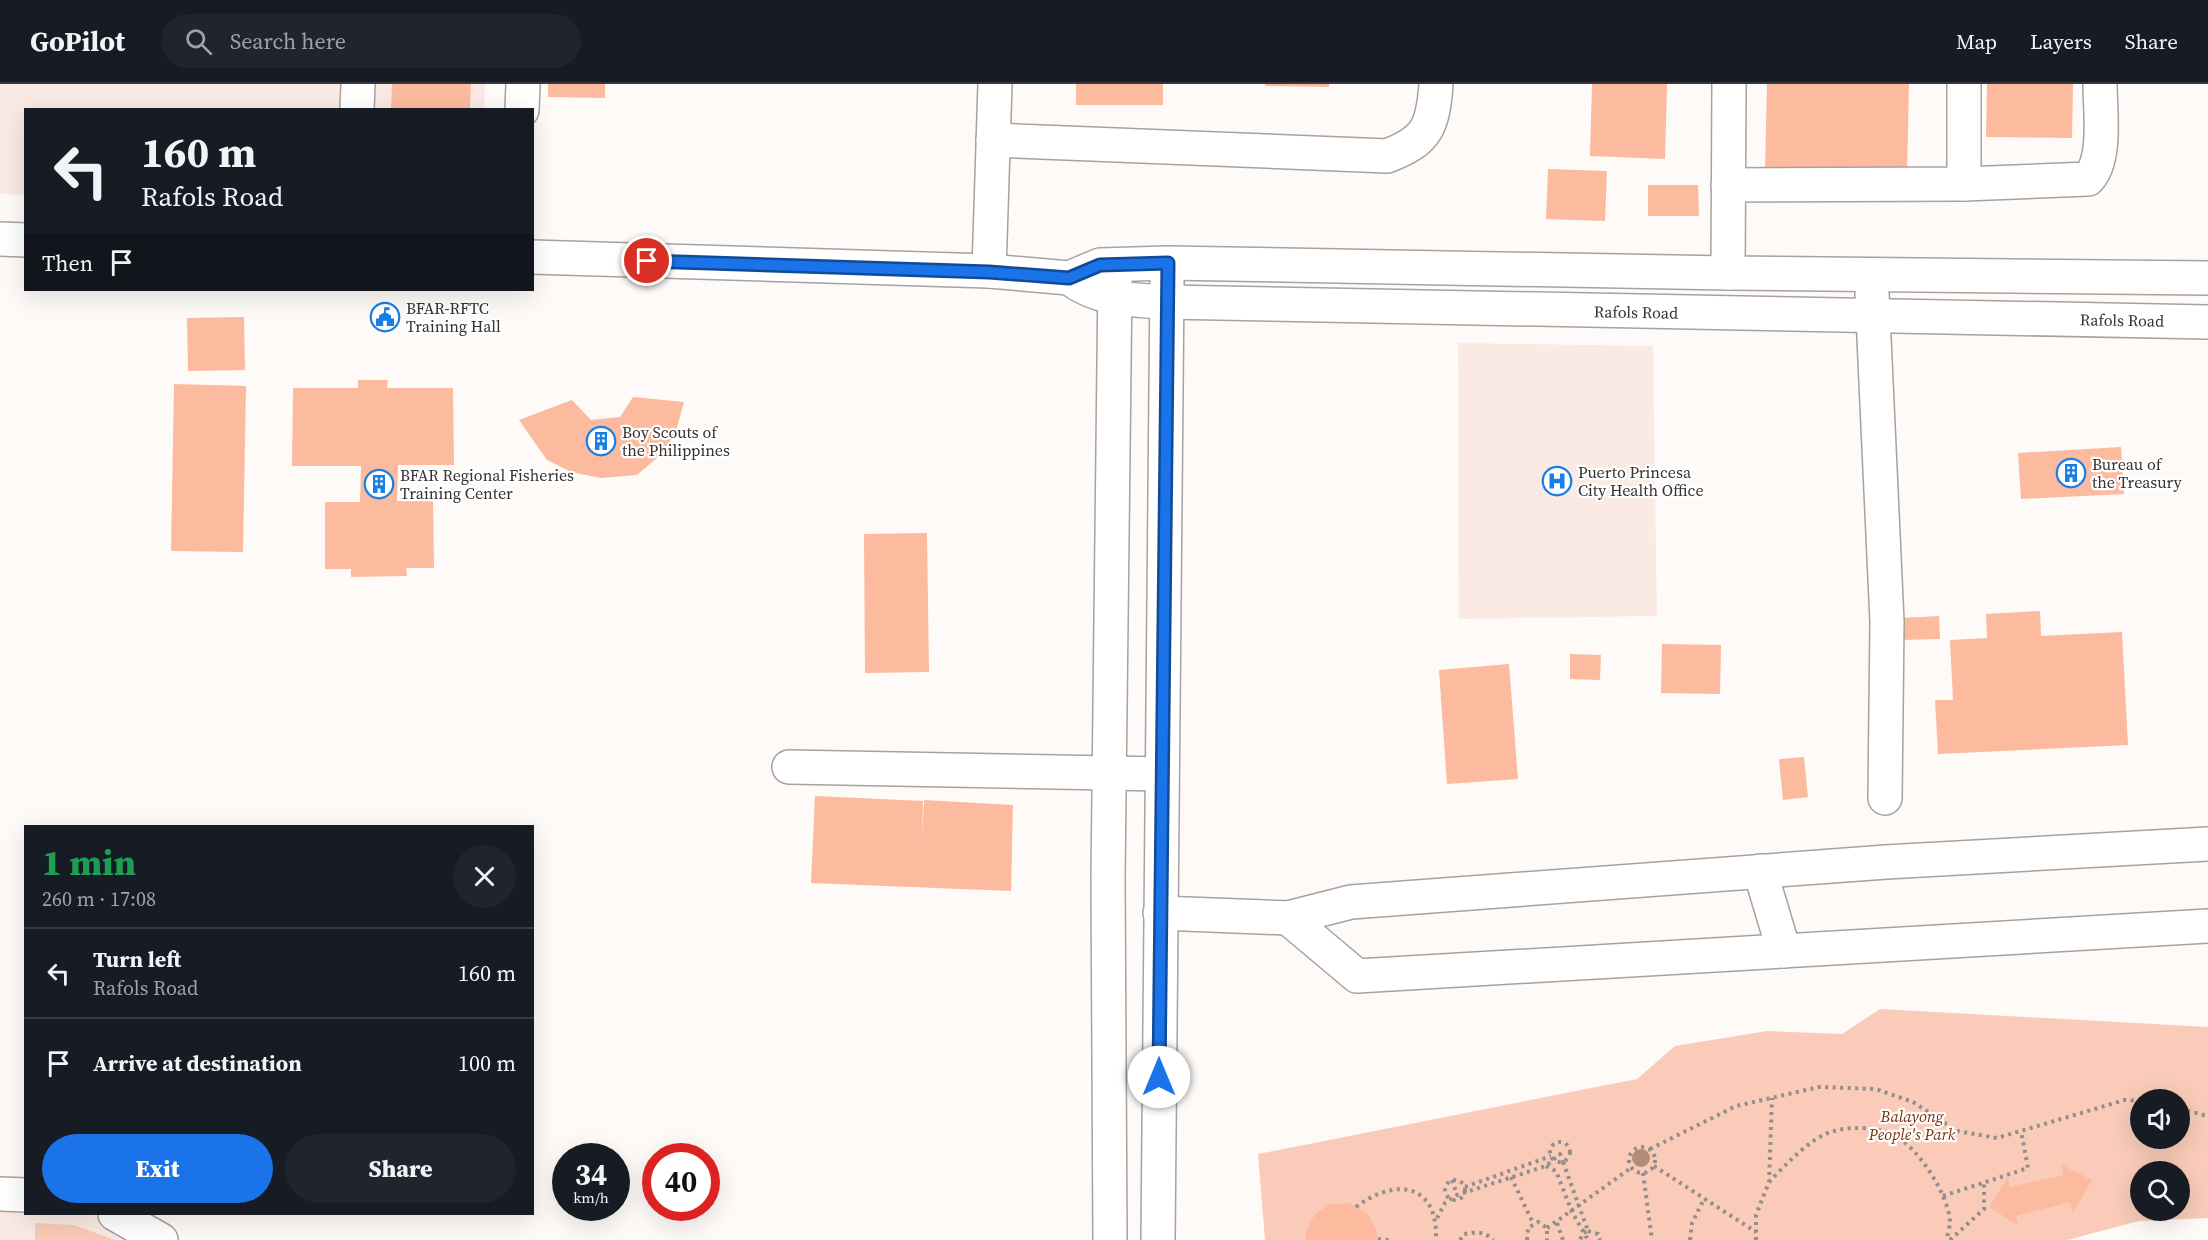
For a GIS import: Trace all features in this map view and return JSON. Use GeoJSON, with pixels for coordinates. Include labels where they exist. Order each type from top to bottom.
{"type":"FeatureCollection","features":[{"type":"Feature","properties":{"kind":"street"},"geometry":{"type":"LineString","coordinates":[[357,108],[358,84]]}},
{"type":"Feature","properties":{"kind":"street"},"geometry":{"type":"LineString","coordinates":[[522,108],[523,84]]}},
{"type":"Feature","properties":{"kind":"street"},"geometry":{"type":"LineString","coordinates":[[989,272],[995,84]]}},
{"type":"Feature","properties":{"kind":"street"},"geometry":{"type":"LineString","coordinates":[[993,140],[1387,156],[1407,149],[1427,131],[1434,115],[1436,84]]}},
{"type":"Feature","properties":{"kind":"street"},"geometry":{"type":"LineString","coordinates":[[1728,273],[1729,84]]}},
{"type":"Feature","properties":{"kind":"street"},"geometry":{"type":"LineString","coordinates":[[1964,84],[1964,184]]}},
{"type":"Feature","properties":{"kind":"street"},"geometry":{"type":"LineString","coordinates":[[1728,185],[1964,184],[2088,179],[2097,170],[2099,155],[2100,84]]}},
{"type":"Feature","properties":{"kind":"street"},"geometry":{"type":"LineString","coordinates":[[0,239],[24,240]]}},
{"type":"Feature","properties":{"kind":"street","name":"Rafols Road"},"geometry":{"type":"LineString","coordinates":[[534,257],[989,272],[1069,278],[1100,265],[1168,263],[1728,273],[2208,278]]}},
{"type":"Feature","properties":{"kind":"street"},"geometry":{"type":"LineString","coordinates":[[1158,1240],[1168,263]]}},
{"type":"Feature","properties":{"kind":"street"},"geometry":{"type":"LineString","coordinates":[[1110,1240],[1110,773],[1115,264]]}},
{"type":"Feature","properties":{"kind":"street"},"geometry":{"type":"LineString","coordinates":[[1871,274],[1887,622],[1885,798]]}},
{"type":"Feature","properties":{"kind":"street","name":"Rafols Road"},"geometry":{"type":"LineString","coordinates":[[1069,278],[1083,288],[1115,298],[1166,302],[2208,322]]}},
{"type":"Feature","properties":{"kind":"street"},"geometry":{"type":"LineString","coordinates":[[789,767],[1162,774]]}},
{"type":"Feature","properties":{"kind":"street"},"geometry":{"type":"LineString","coordinates":[[1160,913],[1288,918],[1351,902],[1760,871],[2208,844]]}},
{"type":"Feature","properties":{"kind":"street"},"geometry":{"type":"LineString","coordinates":[[1760,871],[1784,951]]}},
{"type":"Feature","properties":{"kind":"street"},"geometry":{"type":"LineString","coordinates":[[1288,918],[1357,976],[2208,926]]}},
{"type":"Feature","properties":{"kind":"street"},"geometry":{"type":"LineString","coordinates":[[117,1215],[161,1240]]}},
{"type":"Feature","properties":{"kind":"path"},"geometry":{"type":"LineString","coordinates":[[1650,1149],[1736,1106],[1819,1087],[1876,1089],[1913,1102],[1957,1131],[1997,1138],[2130,1100]]}},
{"type":"Feature","properties":{"kind":"path"},"geometry":{"type":"LineString","coordinates":[[1756,1240],[1756,1215],[1769,1182],[1772,1098]]}},
{"type":"Feature","properties":{"kind":"path"},"geometry":{"type":"LineString","coordinates":[[2190,1112],[2208,1116]]}},
{"type":"Feature","properties":{"kind":"path"},"geometry":{"type":"LineString","coordinates":[[1769,1182],[1800,1151],[1833,1131],[1864,1128],[1893,1134],[1917,1153],[1943,1196],[1950,1221],[1948,1240]]}},
{"type":"Feature","properties":{"kind":"path"},"geometry":{"type":"LineString","coordinates":[[1943,1196],[2028,1168],[2022,1131]]}},
{"type":"Feature","properties":{"kind":"path"},"geometry":{"type":"LineString","coordinates":[[1563,1141],[1571,1149],[1568,1159],[1563,1162],[1553,1160],[1551,1156],[1552,1145],[1563,1141]]}},
{"type":"Feature","properties":{"kind":"path"},"geometry":{"type":"LineString","coordinates":[[1643,1146],[1650,1149],[1655,1160],[1654,1166],[1644,1173],[1631,1168],[1628,1161],[1629,1153],[1643,1146]]}},
{"type":"Feature","properties":{"kind":"path"},"geometry":{"type":"LineString","coordinates":[[1436,1240],[1437,1218],[1445,1203],[1457,1195],[1546,1166],[1560,1154],[1588,1231]]}},
{"type":"Feature","properties":{"kind":"path"},"geometry":{"type":"LineString","coordinates":[[1465,1187],[1551,1156]]}},
{"type":"Feature","properties":{"kind":"path"},"geometry":{"type":"LineString","coordinates":[[1546,1166],[1556,1171],[1572,1212],[1588,1240]]}},
{"type":"Feature","properties":{"kind":"path"},"geometry":{"type":"LineString","coordinates":[[1654,1166],[1756,1232]]}},
{"type":"Feature","properties":{"kind":"path"},"geometry":{"type":"LineString","coordinates":[[1547,1228],[1631,1168]]}},
{"type":"Feature","properties":{"kind":"path"},"geometry":{"type":"LineString","coordinates":[[1644,1173],[1652,1240]]}},
{"type":"Feature","properties":{"kind":"path"},"geometry":{"type":"LineString","coordinates":[[1511,1177],[1533,1223]]}},
{"type":"Feature","properties":{"kind":"path"},"geometry":{"type":"LineString","coordinates":[[1452,1180],[1462,1183],[1465,1187]]}},
{"type":"Feature","properties":{"kind":"path"},"geometry":{"type":"LineString","coordinates":[[1452,1180],[1444,1187],[1444,1193],[1452,1200],[1462,1198],[1465,1187]]}},
{"type":"Feature","properties":{"kind":"path"},"geometry":{"type":"LineString","coordinates":[[1452,1180],[1457,1195]]}},
{"type":"Feature","properties":{"kind":"path"},"geometry":{"type":"LineString","coordinates":[[1948,1240],[1984,1209],[1984,1182]]}},
{"type":"Feature","properties":{"kind":"path"},"geometry":{"type":"LineString","coordinates":[[1356,1207],[1371,1195],[1388,1189],[1406,1189],[1419,1194],[1437,1218]]}},
{"type":"Feature","properties":{"kind":"path"},"geometry":{"type":"LineString","coordinates":[[1690,1240],[1692,1223],[1704,1199]]}},
{"type":"Feature","properties":{"kind":"path"},"geometry":{"type":"LineString","coordinates":[[1533,1223],[1543,1224],[1547,1228],[1548,1240]]}},
{"type":"Feature","properties":{"kind":"path"},"geometry":{"type":"LineString","coordinates":[[1527,1240],[1528,1228],[1533,1223]]}},
{"type":"Feature","properties":{"kind":"path"},"geometry":{"type":"LineString","coordinates":[[1557,1223],[1563,1240]]}},
{"type":"Feature","properties":{"kind":"path"},"geometry":{"type":"LineString","coordinates":[[1580,1240],[1583,1233],[1588,1231],[1598,1234],[1600,1240]]}},
{"type":"Feature","properties":{"kind":"path"},"geometry":{"type":"LineString","coordinates":[[1460,1240],[1464,1234],[1475,1232],[1488,1235],[1493,1240]]}},
{"type":"Feature","properties":{"kind":"path"},"geometry":{"type":"LineString","coordinates":[[1378,1239],[1389,1240]]}},
{"type":"Feature","properties":{"kind":"shaded area"},"geometry":{"type":"Polygon","coordinates":[[[0,84],[485,84],[484,108],[24,108],[24,195],[0,194],[0,84]]]}},
{"type":"Feature","properties":{"kind":"shaded area","name":"Puerto Princesa City Health Office"},"geometry":{"type":"Polygon","coordinates":[[[1458,343],[1653,346],[1657,616],[1459,619],[1458,343]]]}},
{"type":"Feature","properties":{"kind":"shaded area"},"geometry":{"type":"Polygon","coordinates":[[[0,1210],[24,1210],[24,1215],[92,1215],[130,1240],[0,1240],[0,1210]]]}},
{"type":"Feature","properties":{"kind":"green space","name":"Balayong People's Park"},"geometry":{"type":"Polygon","coordinates":[[[1880,1009],[2208,1027],[2208,1218],[2190,1219],[2190,1161],[2130,1161],[2130,1221],[2139,1221],[2067,1240],[1265,1240],[1258,1154],[1637,1079],[1675,1046],[1767,1031],[1842,1034],[1880,1009]]]}},
{"type":"Feature","properties":{"kind":"green space"},"geometry":{"type":"Polygon","coordinates":[[[35,1223],[74,1225],[115,1240],[35,1240],[35,1223]]]}},
{"type":"Feature","properties":{"kind":"building"},"geometry":{"type":"Polygon","coordinates":[[[392,84],[471,84],[470,108],[391,108],[392,84]]]}},
{"type":"Feature","properties":{"kind":"building"},"geometry":{"type":"Polygon","coordinates":[[[548,84],[605,84],[605,98],[548,97],[548,84]]]}},
{"type":"Feature","properties":{"kind":"building"},"geometry":{"type":"Polygon","coordinates":[[[1076,84],[1163,84],[1163,105],[1076,105],[1076,84]]]}},
{"type":"Feature","properties":{"kind":"building"},"geometry":{"type":"Polygon","coordinates":[[[1265,84],[1329,84],[1329,87],[1265,86],[1265,84]]]}},
{"type":"Feature","properties":{"kind":"building"},"geometry":{"type":"Polygon","coordinates":[[[1592,84],[1667,84],[1665,159],[1590,156],[1592,84]]]}},
{"type":"Feature","properties":{"kind":"building"},"geometry":{"type":"Polygon","coordinates":[[[1767,84],[1909,84],[1907,173],[1765,170],[1767,84]]]}},
{"type":"Feature","properties":{"kind":"building"},"geometry":{"type":"Polygon","coordinates":[[[1987,84],[2073,84],[2072,138],[1986,137],[1987,84]]]}},
{"type":"Feature","properties":{"kind":"building"},"geometry":{"type":"Polygon","coordinates":[[[1548,169],[1607,171],[1605,221],[1546,219],[1548,169]]]}},
{"type":"Feature","properties":{"kind":"building"},"geometry":{"type":"Polygon","coordinates":[[[1648,185],[1698,185],[1699,216],[1648,216],[1648,185]]]}},
{"type":"Feature","properties":{"kind":"building"},"geometry":{"type":"Polygon","coordinates":[[[244,317],[245,370],[188,371],[187,318],[244,317]]]}},
{"type":"Feature","properties":{"kind":"building","name":"BFAR Regional Fisheries Training Center"},"geometry":{"type":"Polygon","coordinates":[[[358,380],[388,380],[387,388],[453,388],[454,465],[398,465],[397,501],[433,501],[434,568],[406,568],[407,576],[351,577],[351,569],[325,569],[325,502],[360,502],[361,466],[292,466],[293,388],[358,388],[358,380]]]}},
{"type":"Feature","properties":{"kind":"building"},"geometry":{"type":"Polygon","coordinates":[[[174,384],[246,386],[243,552],[171,551],[174,384]]]}},
{"type":"Feature","properties":{"kind":"building","name":"Boy Scouts of the Philippines"},"geometry":{"type":"Polygon","coordinates":[[[633,397],[684,402],[675,434],[658,457],[637,475],[601,478],[571,472],[547,460],[519,420],[572,400],[591,420],[620,417],[633,397]]]}},
{"type":"Feature","properties":{"kind":"building","name":"Bureau of the Treasury"},"geometry":{"type":"Polygon","coordinates":[[[2121,447],[2124,494],[2021,499],[2018,453],[2121,447]]]}},
{"type":"Feature","properties":{"kind":"building"},"geometry":{"type":"Polygon","coordinates":[[[927,533],[929,672],[865,673],[864,534],[927,533]]]}},
{"type":"Feature","properties":{"kind":"building"},"geometry":{"type":"Polygon","coordinates":[[[2040,611],[2041,636],[2122,632],[2128,745],[1938,754],[1935,700],[1953,700],[1950,640],[1987,638],[1986,614],[2040,611]]]}},
{"type":"Feature","properties":{"kind":"building"},"geometry":{"type":"Polygon","coordinates":[[[1939,616],[1940,639],[1902,640],[1902,618],[1939,616]]]}},
{"type":"Feature","properties":{"kind":"building"},"geometry":{"type":"Polygon","coordinates":[[[1662,644],[1721,645],[1720,694],[1661,693],[1662,644]]]}},
{"type":"Feature","properties":{"kind":"building"},"geometry":{"type":"Polygon","coordinates":[[[1570,654],[1601,655],[1600,680],[1570,679],[1570,654]]]}},
{"type":"Feature","properties":{"kind":"building"},"geometry":{"type":"Polygon","coordinates":[[[1509,664],[1518,779],[1447,784],[1439,670],[1509,664]]]}},
{"type":"Feature","properties":{"kind":"building"},"geometry":{"type":"Polygon","coordinates":[[[1804,757],[1808,797],[1783,800],[1779,759],[1804,757]]]}},
{"type":"Feature","properties":{"kind":"building"},"geometry":{"type":"Polygon","coordinates":[[[815,796],[923,801],[922,840],[924,800],[1013,805],[1011,891],[811,883],[815,796]]]}},
{"type":"Feature","properties":{"kind":"building"},"geometry":{"type":"Polygon","coordinates":[[[2062,1165],[2092,1180],[2073,1213],[2070,1202],[2016,1216],[2018,1225],[1989,1207],[2008,1177],[2010,1187],[2063,1175],[2062,1165]]]}},
{"type":"Feature","properties":{"kind":"building"},"geometry":{"type":"Polygon","coordinates":[[[1350,1203],[1367,1213],[1376,1229],[1378,1240],[1306,1240],[1306,1231],[1315,1214],[1331,1204],[1350,1203]]]}},
{"type":"Feature","properties":{"kind":"place","name":"BFAR-RFTC Training Hall"},"geometry":{"type":"Point","coordinates":[385,317]}},
{"type":"Feature","properties":{"kind":"place","name":"Boy Scouts of the Philippines"},"geometry":{"type":"Point","coordinates":[601,441]}},
{"type":"Feature","properties":{"kind":"place","name":"Bureau of the Treasury"},"geometry":{"type":"Point","coordinates":[2071,473]}},
{"type":"Feature","properties":{"kind":"place","name":"Puerto Princesa City Health Office"},"geometry":{"type":"Point","coordinates":[1557,481]}},
{"type":"Feature","properties":{"kind":"place","name":"BFAR Regional Fisheries Training Center"},"geometry":{"type":"Point","coordinates":[379,484]}},
{"type":"Feature","properties":{"kind":"route"},"geometry":{"type":"LineString","coordinates":[[647,261],[989,272],[1069,278],[1100,265],[1168,263],[1159,1077]]}}]}
